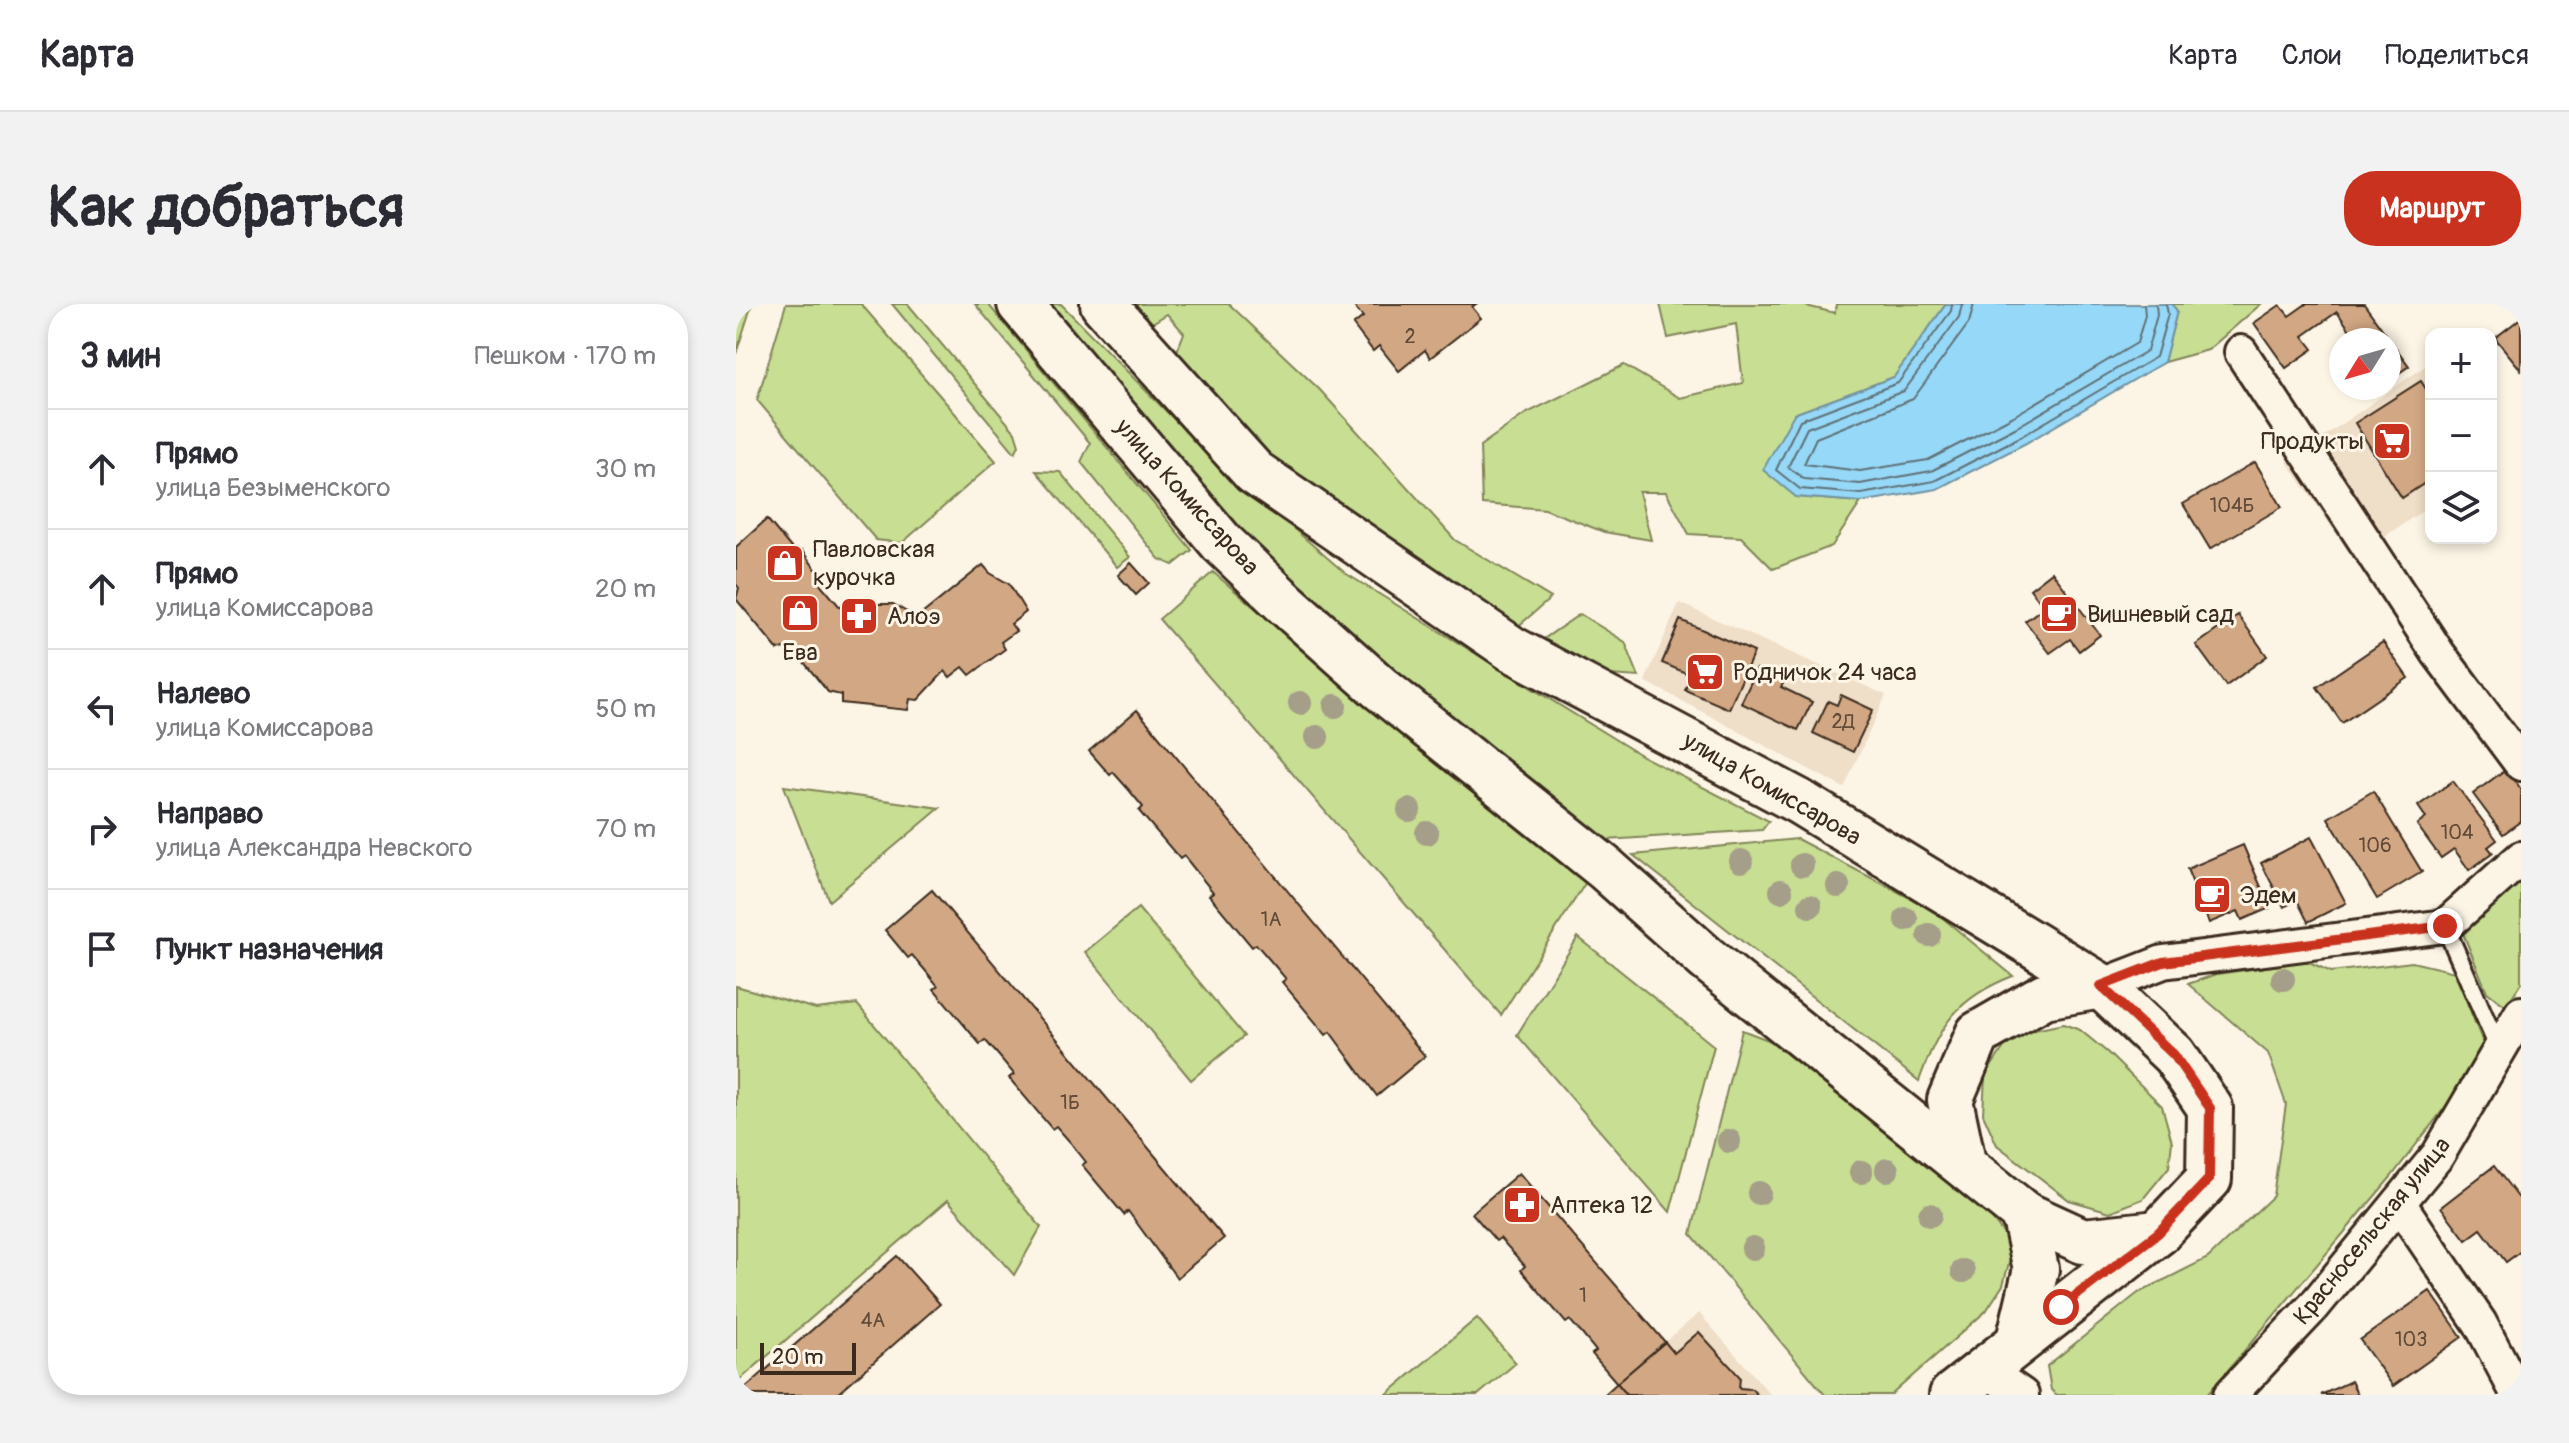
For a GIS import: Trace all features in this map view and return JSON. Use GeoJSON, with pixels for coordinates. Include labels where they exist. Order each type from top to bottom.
{"type":"FeatureCollection","features":[{"type":"Feature","properties":{"kind":"main road","name":"улица Комиссарова"},"geometry":{"type":"LineString","coordinates":[[1020,304],[1222,543],[1286,604],[1380,688],[1606,869],[1707,959],[1963,1162]]}},
{"type":"Feature","properties":{"kind":"main road","name":"улица Комиссарова"},"geometry":{"type":"LineString","coordinates":[[1103,304],[1254,472],[1501,642],[1798,801],[2101,986],[2174,1055],[2210,1108],[2209,1179],[2158,1233],[1968,1382]]}},
{"type":"Feature","properties":{"kind":"main road"},"geometry":{"type":"LineString","coordinates":[[2101,986],[2044,996],[1978,1034],[1950,1100],[1963,1162],[2024,1214],[2083,1241],[2158,1233]]}},
{"type":"Feature","properties":{"kind":"main road"},"geometry":{"type":"LineString","coordinates":[[2019,1340],[2036,1269],[2024,1214]]}},
{"type":"Feature","properties":{"kind":"street"},"geometry":{"type":"LineString","coordinates":[[2241,352],[2438,653],[2521,764]]}},
{"type":"Feature","properties":{"kind":"street"},"geometry":{"type":"LineString","coordinates":[[2101,986],[2163,962],[2445,926],[2521,858]]}},
{"type":"Feature","properties":{"kind":"street","name":"Красносельская улица"},"geometry":{"type":"LineString","coordinates":[[2230,1395],[2314,1306],[2438,1155],[2521,1013]]}},
{"type":"Feature","properties":{"kind":"street"},"geometry":{"type":"LineString","coordinates":[[2399,1203],[2480,1323],[2518,1395]]}},
{"type":"Feature","properties":{"kind":"street"},"geometry":{"type":"LineString","coordinates":[[1968,1382],[2022,1395]]}},
{"type":"Feature","properties":{"kind":"lane"},"geometry":{"type":"LineString","coordinates":[[2445,926],[2500,1052]]}},
{"type":"Feature","properties":{"kind":"shaded area"},"geometry":{"type":"Polygon","coordinates":[[[2425,366],[2425,509],[2353,558],[2287,462],[2376,400],[2401,400],[2401,383],[2425,366]]]}},
{"type":"Feature","properties":{"kind":"shaded area"},"geometry":{"type":"Polygon","coordinates":[[[1679,603],[1886,695],[1844,788],[1645,681],[1679,603]]]}},
{"type":"Feature","properties":{"kind":"shaded area"},"geometry":{"type":"Polygon","coordinates":[[[1699,1313],[1771,1395],[1627,1395],[1617,1383],[1699,1313]]]}},
{"type":"Feature","properties":{"kind":"green space"},"geometry":{"type":"Polygon","coordinates":[[[736,304],[752,304],[736,354],[736,304]]]}},
{"type":"Feature","properties":{"kind":"green space"},"geometry":{"type":"Polygon","coordinates":[[[786,304],[861,304],[996,461],[902,543],[876,540],[757,400],[786,304]]]}},
{"type":"Feature","properties":{"kind":"green space"},"geometry":{"type":"Polygon","coordinates":[[[892,304],[908,304],[1015,432],[1019,445],[1015,453],[892,304]]]}},
{"type":"Feature","properties":{"kind":"green space"},"geometry":{"type":"Polygon","coordinates":[[[975,304],[988,304],[1192,550],[1173,565],[1159,559],[1081,462],[1090,443],[975,304]]]}},
{"type":"Feature","properties":{"kind":"green space"},"geometry":{"type":"Polygon","coordinates":[[[1042,304],[1061,304],[1213,459],[1345,573],[1642,756],[1769,821],[1762,830],[1606,840],[1391,673],[1232,524],[1042,304]]]}},
{"type":"Feature","properties":{"kind":"green space"},"geometry":{"type":"Polygon","coordinates":[[[1121,304],[1229,304],[1320,390],[1455,540],[1551,598],[1515,629],[1294,484],[1174,359],[1184,333],[1167,314],[1144,328],[1121,304]]]}},
{"type":"Feature","properties":{"kind":"green space"},"geometry":{"type":"Polygon","coordinates":[[[1660,304],[1798,304],[1835,313],[1836,304],[1946,304],[1894,377],[1794,414],[1796,497],[1861,502],[1832,546],[1773,569],[1741,537],[1689,534],[1666,492],[1639,492],[1651,540],[1604,532],[1545,509],[1482,504],[1480,446],[1525,414],[1624,365],[1680,398],[1743,383],[1736,324],[1668,338],[1660,304]]]}},
{"type":"Feature","properties":{"kind":"green space"},"geometry":{"type":"Polygon","coordinates":[[[2172,304],[2261,304],[2208,350],[2164,362],[2177,311],[2172,304]]]}},
{"type":"Feature","properties":{"kind":"green space"},"geometry":{"type":"Polygon","coordinates":[[[1036,471],[1060,472],[1130,557],[1117,567],[1036,471]]]}},
{"type":"Feature","properties":{"kind":"green space"},"geometry":{"type":"Polygon","coordinates":[[[1213,572],[1428,757],[1586,882],[1501,1015],[1159,619],[1213,572]]]}},
{"type":"Feature","properties":{"kind":"green space"},"geometry":{"type":"Polygon","coordinates":[[[1580,614],[1625,642],[1639,677],[1594,674],[1538,643],[1580,614]]]}},
{"type":"Feature","properties":{"kind":"green space"},"geometry":{"type":"Polygon","coordinates":[[[784,786],[940,808],[829,901],[784,786]]]}},
{"type":"Feature","properties":{"kind":"green space"},"geometry":{"type":"Polygon","coordinates":[[[1797,839],[1933,910],[2013,976],[1977,994],[1952,1016],[1934,1044],[1919,1081],[1633,855],[1797,839]]]}},
{"type":"Feature","properties":{"kind":"green space"},"geometry":{"type":"Polygon","coordinates":[[[2521,874],[2521,983],[2506,1006],[2487,992],[2460,926],[2521,874]]]}},
{"type":"Feature","properties":{"kind":"green space"},"geometry":{"type":"Polygon","coordinates":[[[1138,908],[1244,1036],[1191,1080],[1085,952],[1138,908]]]}},
{"type":"Feature","properties":{"kind":"green space"},"geometry":{"type":"Polygon","coordinates":[[[1578,937],[1714,1046],[1670,1212],[1517,1035],[1578,937]]]}},
{"type":"Feature","properties":{"kind":"green space"},"geometry":{"type":"Polygon","coordinates":[[[2307,961],[2331,972],[2412,962],[2455,972],[2487,1053],[2391,1177],[2207,1395],[2057,1395],[2051,1390],[2047,1366],[2138,1293],[2208,1258],[2273,1196],[2286,1104],[2268,1053],[2188,984],[2217,974],[2307,961]]]}},
{"type":"Feature","properties":{"kind":"green space"},"geometry":{"type":"Polygon","coordinates":[[[736,986],[816,1009],[857,1004],[1041,1227],[1014,1275],[948,1200],[736,1383],[736,986]]]}},
{"type":"Feature","properties":{"kind":"green space"},"geometry":{"type":"Polygon","coordinates":[[[2063,1024],[2080,1030],[2108,1053],[2162,1106],[2172,1142],[2169,1167],[2143,1199],[2110,1212],[2069,1200],[1997,1145],[1983,1114],[1985,1076],[2006,1044],[2030,1031],[2063,1024]]]}},
{"type":"Feature","properties":{"kind":"green space"},"geometry":{"type":"Polygon","coordinates":[[[1742,1030],[1792,1049],[1977,1199],[2005,1236],[2010,1259],[2003,1285],[1986,1311],[1891,1395],[1825,1395],[1691,1234],[1742,1030]]]}},
{"type":"Feature","properties":{"kind":"green space"},"geometry":{"type":"Polygon","coordinates":[[[1477,1318],[1516,1363],[1478,1395],[1386,1395],[1477,1318]]]}},
{"type":"Feature","properties":{"kind":"water"},"geometry":{"type":"Polygon","coordinates":[[[1946,304],[2172,304],[2177,311],[2164,362],[2026,443],[1937,489],[1861,502],[1796,497],[1763,470],[1794,414],[1894,377],[1946,304]]]}},
{"type":"Feature","properties":{"kind":"building"},"geometry":{"type":"Polygon","coordinates":[[[1352,304],[1476,304],[1472,307],[1481,318],[1430,358],[1425,350],[1399,371],[1379,346],[1373,351],[1353,325],[1363,317],[1352,304]]]}},
{"type":"Feature","properties":{"kind":"building"},"geometry":{"type":"Polygon","coordinates":[[[2306,304],[2364,304],[2381,328],[2348,328],[2337,312],[2303,336],[2313,349],[2286,368],[2254,323],[2280,305],[2289,316],[2306,304]]]}},
{"type":"Feature","properties":{"kind":"building"},"geometry":{"type":"Polygon","coordinates":[[[2521,318],[2521,370],[2497,340],[2497,336],[2521,318]]]}},
{"type":"Feature","properties":{"kind":"building"},"geometry":{"type":"Polygon","coordinates":[[[2401,355],[2409,366],[2401,372],[2401,355]]]}},
{"type":"Feature","properties":{"kind":"building"},"geometry":{"type":"Polygon","coordinates":[[[2421,381],[2425,387],[2425,483],[2402,498],[2355,423],[2391,400],[2401,400],[2401,394],[2421,381]]]}},
{"type":"Feature","properties":{"kind":"building"},"geometry":{"type":"Polygon","coordinates":[[[2255,462],[2282,507],[2210,549],[2183,504],[2255,462]]]}},
{"type":"Feature","properties":{"kind":"building"},"geometry":{"type":"Polygon","coordinates":[[[767,519],[797,555],[802,551],[821,576],[817,580],[840,607],[843,604],[850,613],[868,604],[893,604],[917,618],[983,565],[1009,584],[1026,612],[1011,624],[1016,631],[1001,642],[1005,649],[970,675],[963,667],[950,677],[945,671],[918,700],[910,699],[908,710],[841,703],[841,695],[828,692],[791,646],[778,650],[736,599],[739,588],[736,584],[736,547],[767,519]]]}},
{"type":"Feature","properties":{"kind":"building"},"geometry":{"type":"Polygon","coordinates":[[[1131,563],[1149,583],[1136,595],[1118,575],[1131,563]]]}},
{"type":"Feature","properties":{"kind":"building","name":"Вишневый сад"},"geometry":{"type":"Polygon","coordinates":[[[2052,572],[2100,635],[2079,651],[2070,639],[2050,653],[2025,621],[2044,607],[2030,589],[2052,572]]]}},
{"type":"Feature","properties":{"kind":"building"},"geometry":{"type":"Polygon","coordinates":[[[2238,615],[2267,656],[2226,686],[2196,645],[2238,615]]]}},
{"type":"Feature","properties":{"kind":"building"},"geometry":{"type":"Polygon","coordinates":[[[1680,620],[1754,652],[1729,709],[1685,690],[1691,675],[1662,663],[1680,620]]]}},
{"type":"Feature","properties":{"kind":"building"},"geometry":{"type":"Polygon","coordinates":[[[2383,642],[2408,678],[2342,723],[2317,687],[2383,642]]]}},
{"type":"Feature","properties":{"kind":"building"},"geometry":{"type":"Polygon","coordinates":[[[1757,669],[1784,682],[1781,687],[1812,702],[1798,730],[1741,703],[1757,669]]]}},
{"type":"Feature","properties":{"kind":"building"},"geometry":{"type":"Polygon","coordinates":[[[1841,695],[1873,710],[1853,752],[1813,733],[1828,701],[1837,705],[1841,695]]]}},
{"type":"Feature","properties":{"kind":"building"},"geometry":{"type":"Polygon","coordinates":[[[1137,710],[1425,1056],[1377,1096],[1330,1032],[1326,1035],[1282,982],[1286,979],[1256,944],[1252,947],[1209,895],[1213,892],[1184,856],[1180,859],[1139,811],[1143,807],[1129,790],[1113,772],[1110,775],[1089,751],[1137,710]]]}},
{"type":"Feature","properties":{"kind":"building"},"geometry":{"type":"Polygon","coordinates":[[[2506,769],[2521,789],[2521,821],[2503,834],[2473,794],[2506,769]]]}},
{"type":"Feature","properties":{"kind":"building"},"geometry":{"type":"Polygon","coordinates":[[[2453,781],[2497,840],[2488,847],[2493,853],[2469,870],[2454,849],[2441,858],[2417,825],[2426,818],[2418,806],[2453,781]]]}},
{"type":"Feature","properties":{"kind":"building"},"geometry":{"type":"Polygon","coordinates":[[[2373,791],[2422,872],[2377,899],[2328,818],[2373,791]]]}},
{"type":"Feature","properties":{"kind":"building"},"geometry":{"type":"Polygon","coordinates":[[[2311,837],[2346,903],[2308,922],[2297,900],[2284,907],[2261,863],[2311,837]]]}},
{"type":"Feature","properties":{"kind":"building"},"geometry":{"type":"Polygon","coordinates":[[[2243,845],[2270,908],[2242,920],[2238,911],[2209,923],[2187,869],[2243,845]]]}},
{"type":"Feature","properties":{"kind":"building"},"geometry":{"type":"Polygon","coordinates":[[[932,890],[1224,1238],[1177,1278],[1128,1211],[1124,1215],[1082,1165],[1086,1162],[1070,1142],[1056,1126],[1052,1129],[1009,1078],[1014,1074],[999,1056],[985,1040],[980,1044],[934,989],[938,986],[924,969],[912,955],[908,958],[885,930],[932,890]]]}},
{"type":"Feature","properties":{"kind":"building"},"geometry":{"type":"Polygon","coordinates":[[[2494,1166],[2521,1201],[2521,1251],[2506,1262],[2481,1229],[2466,1240],[2441,1207],[2494,1166]]]}},
{"type":"Feature","properties":{"kind":"building"},"geometry":{"type":"Polygon","coordinates":[[[1519,1173],[1665,1342],[1617,1383],[1592,1354],[1596,1351],[1582,1334],[1570,1320],[1566,1323],[1521,1270],[1525,1266],[1500,1238],[1496,1241],[1472,1213],[1519,1173]]]}},
{"type":"Feature","properties":{"kind":"building"},"geometry":{"type":"Polygon","coordinates":[[[897,1256],[940,1304],[836,1395],[737,1395],[897,1256]]]}},
{"type":"Feature","properties":{"kind":"building"},"geometry":{"type":"Polygon","coordinates":[[[2430,1291],[2462,1337],[2393,1386],[2360,1340],[2430,1291]]]}},
{"type":"Feature","properties":{"kind":"building"},"geometry":{"type":"Polygon","coordinates":[[[1699,1332],[1740,1377],[1739,1388],[1752,1389],[1757,1395],[1627,1395],[1617,1383],[1665,1342],[1674,1353],[1699,1332]]]}},
{"type":"Feature","properties":{"kind":"building"},"geometry":{"type":"Polygon","coordinates":[[[2351,1381],[2358,1395],[2321,1395],[2351,1381]]]}},
{"type":"Feature","properties":{"kind":"building"},"geometry":{"type":"Polygon","coordinates":[[[1617,1383],[1627,1395],[1604,1395],[1617,1383]]]}},
{"type":"Feature","properties":{"kind":"place","name":"Продукты"},"geometry":{"type":"Point","coordinates":[2392,441]}},
{"type":"Feature","properties":{"kind":"place","name":"Павловская курочка"},"geometry":{"type":"Point","coordinates":[785,563]}},
{"type":"Feature","properties":{"kind":"place","name":"Ева"},"geometry":{"type":"Point","coordinates":[800,613]}},
{"type":"Feature","properties":{"kind":"place","name":"Вишневый сад"},"geometry":{"type":"Point","coordinates":[2059,614]}},
{"type":"Feature","properties":{"kind":"place","name":"Алоэ"},"geometry":{"type":"Point","coordinates":[859,616]}},
{"type":"Feature","properties":{"kind":"place","name":"Родничок 24 часа"},"geometry":{"type":"Point","coordinates":[1705,672]}},
{"type":"Feature","properties":{"kind":"place","name":"Эдем"},"geometry":{"type":"Point","coordinates":[2212,895]}},
{"type":"Feature","properties":{"kind":"place","name":"Аптека 12"},"geometry":{"type":"Point","coordinates":[1522,1205]}},
{"type":"Feature","properties":{"kind":"route"},"geometry":{"type":"LineString","coordinates":[[2061,1307],[2158,1233],[2209,1179],[2210,1108],[2174,1055],[2101,986],[2163,962],[2445,926]]}}]}
